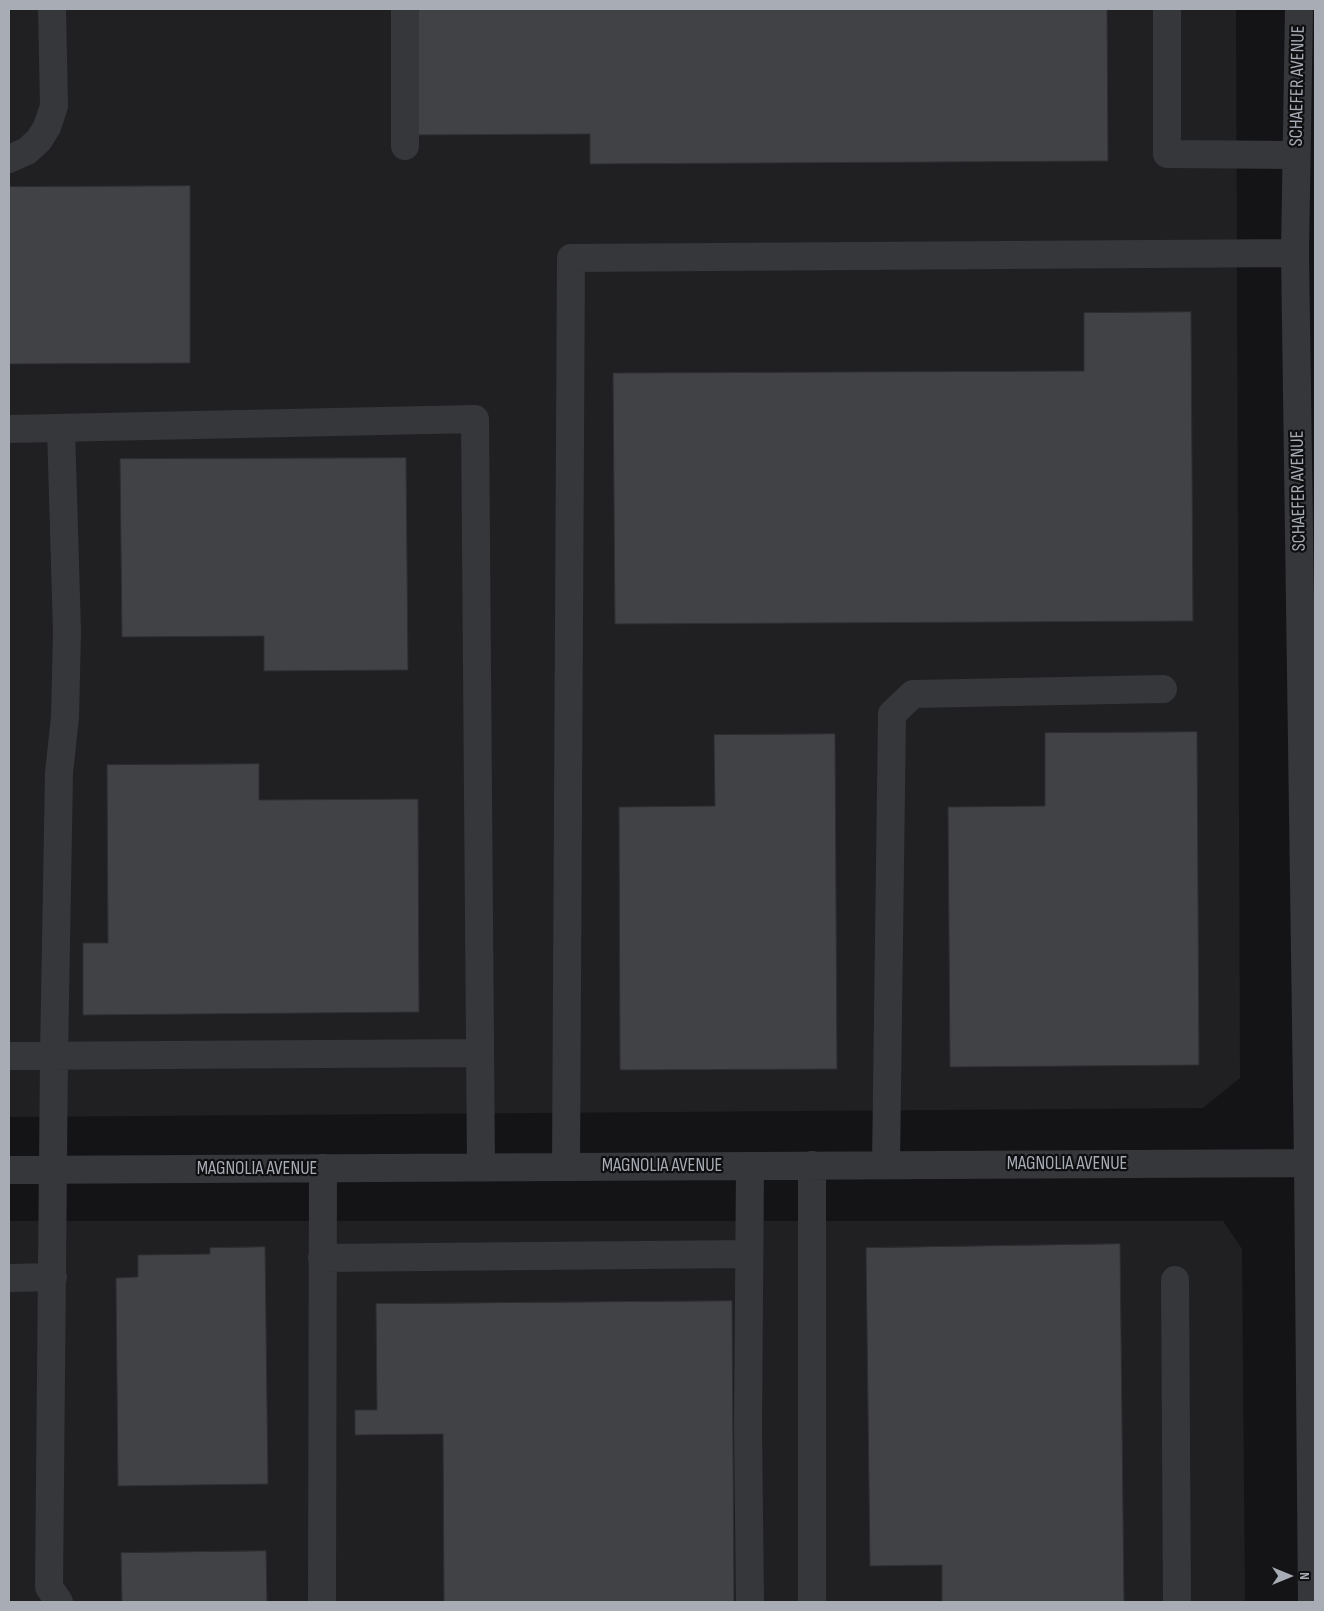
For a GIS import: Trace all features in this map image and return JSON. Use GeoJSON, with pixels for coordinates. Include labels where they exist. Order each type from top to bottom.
{"type":"FeatureCollection","features":[{"type":"Feature","properties":{"kind":"street"},"geometry":{"type":"LineString","coordinates":[[9,159],[27,151],[39,140],[47,127],[54,106],[52,9]]}},
{"type":"Feature","properties":{"kind":"street"},"geometry":{"type":"LineString","coordinates":[[405,9],[405,146]]}},
{"type":"Feature","properties":{"kind":"street"},"geometry":{"type":"LineString","coordinates":[[1167,9],[1167,154],[1296,155]]}},
{"type":"Feature","properties":{"kind":"street","name":"SCHAEFER AVENUE"},"geometry":{"type":"LineString","coordinates":[[1299,9],[1295,253],[1312,1163],[1312,1602]]}},
{"type":"Feature","properties":{"kind":"street"},"geometry":{"type":"LineString","coordinates":[[566,1167],[571,258],[1295,253]]}},
{"type":"Feature","properties":{"kind":"street"},"geometry":{"type":"LineString","coordinates":[[9,429],[475,419],[481,1167]]}},
{"type":"Feature","properties":{"kind":"street"},"geometry":{"type":"LineString","coordinates":[[59,1602],[49,1587],[53,1277],[52,1170],[59,773],[65,717],[67,632],[61,428]]}},
{"type":"Feature","properties":{"kind":"street"},"geometry":{"type":"LineString","coordinates":[[886,1166],[892,714],[913,694],[1163,689]]}},
{"type":"Feature","properties":{"kind":"street"},"geometry":{"type":"LineString","coordinates":[[9,1056],[480,1053]]}},
{"type":"Feature","properties":{"kind":"street","name":"MAGNOLIA AVENUE"},"geometry":{"type":"LineString","coordinates":[[9,1170],[1312,1163]]}},
{"type":"Feature","properties":{"kind":"street"},"geometry":{"type":"LineString","coordinates":[[750,1166],[750,1602]]}},
{"type":"Feature","properties":{"kind":"street"},"geometry":{"type":"LineString","coordinates":[[812,1166],[812,1602]]}},
{"type":"Feature","properties":{"kind":"street"},"geometry":{"type":"LineString","coordinates":[[322,1602],[323,1168]]}},
{"type":"Feature","properties":{"kind":"street"},"geometry":{"type":"LineString","coordinates":[[322,1258],[749,1254]]}},
{"type":"Feature","properties":{"kind":"street"},"geometry":{"type":"LineString","coordinates":[[9,1278],[53,1277]]}},
{"type":"Feature","properties":{"kind":"street"},"geometry":{"type":"LineString","coordinates":[[1175,1280],[1177,1602]]}},
{"type":"Feature","properties":{"kind":"shaded area"},"geometry":{"type":"Polygon","coordinates":[[[9,9],[1236,9],[1240,1078],[1203,1108],[9,1117],[9,9]]]}},
{"type":"Feature","properties":{"kind":"shaded area"},"geometry":{"type":"Polygon","coordinates":[[[9,1221],[1223,1221],[1242,1249],[1245,1602],[9,1602],[9,1221]]]}},
{"type":"Feature","properties":{"kind":"building"},"geometry":{"type":"Polygon","coordinates":[[[413,9],[1107,9],[1108,161],[590,164],[590,134],[413,135],[413,9]]]}},
{"type":"Feature","properties":{"kind":"building"},"geometry":{"type":"Polygon","coordinates":[[[190,186],[190,363],[9,364],[9,187],[190,186]]]}},
{"type":"Feature","properties":{"kind":"building"},"geometry":{"type":"Polygon","coordinates":[[[1191,312],[1193,621],[615,624],[613,373],[1084,371],[1084,313],[1191,312]]]}},
{"type":"Feature","properties":{"kind":"building"},"geometry":{"type":"Polygon","coordinates":[[[406,458],[408,670],[264,671],[264,636],[122,637],[120,459],[406,458]]]}},
{"type":"Feature","properties":{"kind":"building"},"geometry":{"type":"Polygon","coordinates":[[[1197,732],[1199,1065],[950,1067],[948,807],[1045,806],[1045,733],[1197,732]]]}},
{"type":"Feature","properties":{"kind":"building"},"geometry":{"type":"Polygon","coordinates":[[[835,734],[837,1069],[620,1070],[619,807],[715,806],[714,735],[835,734]]]}},
{"type":"Feature","properties":{"kind":"building"},"geometry":{"type":"Polygon","coordinates":[[[259,764],[259,800],[418,799],[419,1012],[83,1015],[83,943],[108,943],[107,765],[259,764]]]}},
{"type":"Feature","properties":{"kind":"building"},"geometry":{"type":"Polygon","coordinates":[[[1120,1244],[1124,1602],[942,1602],[942,1565],[870,1566],[866,1248],[1120,1244]]]}},
{"type":"Feature","properties":{"kind":"building"},"geometry":{"type":"Polygon","coordinates":[[[265,1247],[268,1484],[118,1486],[116,1278],[138,1277],[138,1255],[210,1254],[210,1248],[265,1247]]]}},
{"type":"Feature","properties":{"kind":"building"},"geometry":{"type":"Polygon","coordinates":[[[732,1301],[734,1602],[444,1602],[443,1434],[355,1435],[355,1410],[377,1410],[376,1304],[732,1301]]]}},
{"type":"Feature","properties":{"kind":"building"},"geometry":{"type":"Polygon","coordinates":[[[266,1551],[267,1602],[122,1602],[121,1553],[266,1551]]]}}]}
